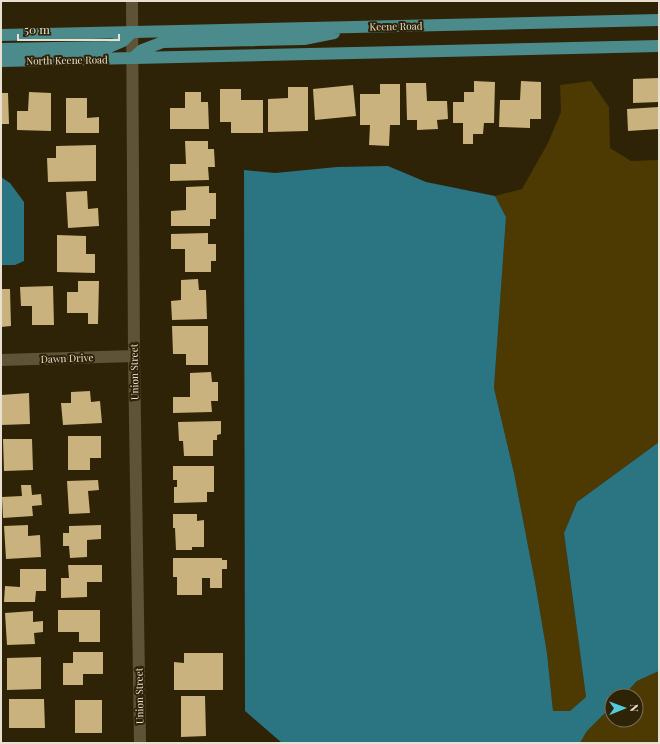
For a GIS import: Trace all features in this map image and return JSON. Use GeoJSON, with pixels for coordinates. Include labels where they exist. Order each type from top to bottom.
{"type":"FeatureCollection","features":[{"type":"Feature","properties":{"kind":"main road","name":"Keene Road"},"geometry":{"type":"LineString","coordinates":[[132,32],[659,20]]}},
{"type":"Feature","properties":{"kind":"main road"},"geometry":{"type":"LineString","coordinates":[[132,58],[142,50],[163,42],[304,39],[368,26]]}},
{"type":"Feature","properties":{"kind":"main road"},"geometry":{"type":"LineString","coordinates":[[1,35],[132,32]]}},
{"type":"Feature","properties":{"kind":"main road"},"geometry":{"type":"LineString","coordinates":[[1,49],[109,47],[123,41],[132,32]]}},
{"type":"Feature","properties":{"kind":"main road"},"geometry":{"type":"LineString","coordinates":[[132,58],[659,46]]}},
{"type":"Feature","properties":{"kind":"main road","name":"North Keene Road"},"geometry":{"type":"LineString","coordinates":[[1,61],[132,58]]}},
{"type":"Feature","properties":{"kind":"street","name":"Union Street"},"geometry":{"type":"LineString","coordinates":[[132,1],[134,356],[140,743]]}},
{"type":"Feature","properties":{"kind":"street","name":"Dawn Drive"},"geometry":{"type":"LineString","coordinates":[[1,360],[134,356]]}},
{"type":"Feature","properties":{"kind":"shaded area"},"geometry":{"type":"Polygon","coordinates":[[[591,81],[609,107],[610,148],[631,161],[659,160],[659,442],[577,502],[564,533],[586,697],[570,711],[553,711],[547,653],[535,582],[514,473],[494,388],[506,217],[495,196],[522,189],[548,143],[561,112],[560,85],[591,81]]]}},
{"type":"Feature","properties":{"kind":"shaded area"},"geometry":{"type":"Polygon","coordinates":[[[659,671],[659,743],[580,743],[587,731],[604,714],[604,728],[644,728],[644,688],[630,688],[637,681],[659,671]]]}},
{"type":"Feature","properties":{"kind":"water"},"geometry":{"type":"Polygon","coordinates":[[[388,166],[426,182],[495,196],[506,217],[494,388],[514,473],[535,582],[547,653],[553,711],[570,711],[586,697],[564,533],[577,502],[659,442],[659,671],[637,681],[630,688],[604,688],[604,714],[587,731],[580,743],[282,743],[245,711],[244,170],[275,173],[337,167],[388,166]]]}},
{"type":"Feature","properties":{"kind":"water"},"geometry":{"type":"Polygon","coordinates":[[[1,177],[10,183],[24,202],[24,261],[15,265],[1,265],[1,177]]]}},
{"type":"Feature","properties":{"kind":"building"},"geometry":{"type":"Polygon","coordinates":[[[659,78],[659,102],[633,103],[633,79],[659,78]]]}},
{"type":"Feature","properties":{"kind":"building"},"geometry":{"type":"Polygon","coordinates":[[[474,81],[495,82],[494,123],[484,123],[483,134],[473,134],[473,144],[463,144],[463,123],[453,123],[453,102],[464,102],[464,92],[474,92],[474,81]]]}},
{"type":"Feature","properties":{"kind":"building"},"geometry":{"type":"Polygon","coordinates":[[[521,81],[541,82],[541,119],[530,119],[530,128],[499,127],[500,100],[520,100],[521,81]]]}},
{"type":"Feature","properties":{"kind":"building"},"geometry":{"type":"Polygon","coordinates":[[[406,83],[426,83],[427,101],[447,101],[448,119],[437,120],[438,129],[417,130],[417,120],[407,120],[406,83]]]}},
{"type":"Feature","properties":{"kind":"building"},"geometry":{"type":"Polygon","coordinates":[[[380,84],[400,84],[400,125],[390,125],[389,146],[369,145],[370,125],[360,125],[360,94],[380,94],[380,84]]]}},
{"type":"Feature","properties":{"kind":"building"},"geometry":{"type":"Polygon","coordinates":[[[353,85],[356,116],[315,120],[313,89],[353,85]]]}},
{"type":"Feature","properties":{"kind":"building"},"geometry":{"type":"Polygon","coordinates":[[[288,87],[308,87],[308,131],[268,132],[268,99],[288,98],[288,87]]]}},
{"type":"Feature","properties":{"kind":"building"},"geometry":{"type":"Polygon","coordinates":[[[220,89],[241,89],[241,100],[263,100],[263,133],[231,133],[231,122],[220,122],[220,89]]]}},
{"type":"Feature","properties":{"kind":"building"},"geometry":{"type":"Polygon","coordinates":[[[29,92],[51,93],[51,131],[17,130],[17,111],[28,111],[29,92]]]}},
{"type":"Feature","properties":{"kind":"building"},"geometry":{"type":"Polygon","coordinates":[[[185,92],[201,92],[201,102],[208,102],[209,129],[170,129],[170,108],[185,108],[185,92]]]}},
{"type":"Feature","properties":{"kind":"building"},"geometry":{"type":"Polygon","coordinates":[[[1,93],[8,93],[9,124],[1,124],[1,93]]]}},
{"type":"Feature","properties":{"kind":"building"},"geometry":{"type":"Polygon","coordinates":[[[66,98],[87,98],[87,118],[99,117],[99,133],[66,133],[66,98]]]}},
{"type":"Feature","properties":{"kind":"building"},"geometry":{"type":"Polygon","coordinates":[[[659,107],[659,129],[628,131],[627,109],[659,107]]]}},
{"type":"Feature","properties":{"kind":"building"},"geometry":{"type":"Polygon","coordinates":[[[185,141],[208,141],[208,149],[214,149],[215,167],[208,167],[209,180],[170,181],[170,164],[186,164],[185,141]]]}},
{"type":"Feature","properties":{"kind":"building"},"geometry":{"type":"Polygon","coordinates":[[[96,145],[96,181],[48,182],[47,158],[56,158],[56,146],[96,145]]]}},
{"type":"Feature","properties":{"kind":"building"},"geometry":{"type":"Polygon","coordinates":[[[209,186],[209,193],[216,193],[216,219],[210,219],[210,226],[171,226],[171,211],[186,210],[186,187],[209,186]]]}},
{"type":"Feature","properties":{"kind":"building"},"geometry":{"type":"Polygon","coordinates":[[[87,191],[88,209],[98,208],[99,226],[68,228],[66,192],[87,191]]]}},
{"type":"Feature","properties":{"kind":"building"},"geometry":{"type":"Polygon","coordinates":[[[208,233],[208,244],[216,244],[216,261],[211,261],[211,272],[185,272],[185,249],[171,249],[171,234],[208,233]]]}},
{"type":"Feature","properties":{"kind":"building"},"geometry":{"type":"Polygon","coordinates":[[[57,235],[86,236],[86,254],[95,254],[95,273],[57,272],[57,235]]]}},
{"type":"Feature","properties":{"kind":"building"},"geometry":{"type":"Polygon","coordinates":[[[198,279],[199,290],[206,290],[207,319],[172,320],[171,301],[181,300],[181,280],[198,279]]]}},
{"type":"Feature","properties":{"kind":"building"},"geometry":{"type":"Polygon","coordinates":[[[78,281],[99,281],[98,324],[88,324],[88,313],[67,313],[67,292],[78,292],[78,281]]]}},
{"type":"Feature","properties":{"kind":"building"},"geometry":{"type":"Polygon","coordinates":[[[53,286],[54,325],[32,325],[32,306],[21,306],[20,287],[53,286]]]}},
{"type":"Feature","properties":{"kind":"building"},"geometry":{"type":"Polygon","coordinates":[[[1,289],[10,289],[11,326],[1,327],[1,289]]]}},
{"type":"Feature","properties":{"kind":"building"},"geometry":{"type":"Polygon","coordinates":[[[172,326],[208,326],[208,365],[186,365],[186,354],[173,354],[172,326]]]}},
{"type":"Feature","properties":{"kind":"building"},"geometry":{"type":"Polygon","coordinates":[[[211,372],[212,382],[218,382],[218,401],[211,401],[212,412],[173,413],[173,397],[190,397],[190,373],[211,372]]]}},
{"type":"Feature","properties":{"kind":"building"},"geometry":{"type":"Polygon","coordinates":[[[90,391],[91,402],[100,401],[102,423],[63,425],[61,403],[71,403],[71,392],[90,391]]]}},
{"type":"Feature","properties":{"kind":"building"},"geometry":{"type":"Polygon","coordinates":[[[29,393],[30,424],[1,425],[1,395],[29,393]]]}},
{"type":"Feature","properties":{"kind":"building"},"geometry":{"type":"Polygon","coordinates":[[[221,421],[221,434],[217,435],[217,440],[213,440],[213,456],[184,456],[183,441],[179,441],[178,422],[221,421]]]}},
{"type":"Feature","properties":{"kind":"building"},"geometry":{"type":"Polygon","coordinates":[[[68,436],[101,436],[101,458],[90,458],[90,470],[68,470],[68,436]]]}},
{"type":"Feature","properties":{"kind":"building"},"geometry":{"type":"Polygon","coordinates":[[[3,439],[32,439],[33,470],[4,471],[3,439]]]}},
{"type":"Feature","properties":{"kind":"building"},"geometry":{"type":"Polygon","coordinates":[[[173,466],[214,466],[214,492],[207,492],[207,502],[174,503],[174,487],[177,487],[177,480],[173,480],[173,466]]]}},
{"type":"Feature","properties":{"kind":"building"},"geometry":{"type":"Polygon","coordinates":[[[98,480],[99,490],[88,491],[90,513],[69,514],[67,481],[98,480]]]}},
{"type":"Feature","properties":{"kind":"building"},"geometry":{"type":"Polygon","coordinates":[[[21,485],[31,485],[32,495],[41,494],[42,505],[32,506],[33,516],[3,518],[2,497],[22,496],[21,485]]]}},
{"type":"Feature","properties":{"kind":"building"},"geometry":{"type":"Polygon","coordinates":[[[173,514],[197,514],[197,521],[204,520],[204,547],[192,547],[192,550],[176,550],[173,514]]]}},
{"type":"Feature","properties":{"kind":"building"},"geometry":{"type":"Polygon","coordinates":[[[28,525],[28,536],[40,535],[41,557],[6,559],[4,526],[28,525]]]}},
{"type":"Feature","properties":{"kind":"building"},"geometry":{"type":"Polygon","coordinates":[[[101,525],[101,539],[87,540],[87,557],[70,558],[69,546],[63,546],[63,533],[69,533],[69,526],[101,525]]]}},
{"type":"Feature","properties":{"kind":"building"},"geometry":{"type":"Polygon","coordinates":[[[173,558],[222,558],[222,560],[227,560],[227,569],[222,569],[222,588],[210,588],[210,578],[202,578],[202,595],[177,595],[177,577],[173,577],[173,558]]]}},
{"type":"Feature","properties":{"kind":"building"},"geometry":{"type":"Polygon","coordinates":[[[68,565],[102,565],[102,582],[87,582],[87,597],[61,598],[61,578],[69,578],[68,565]]]}},
{"type":"Feature","properties":{"kind":"building"},"geometry":{"type":"Polygon","coordinates":[[[20,569],[46,569],[46,591],[36,591],[35,602],[4,602],[5,586],[20,587],[20,569]]]}},
{"type":"Feature","properties":{"kind":"building"},"geometry":{"type":"Polygon","coordinates":[[[58,610],[100,610],[100,642],[79,642],[79,632],[58,632],[58,610]]]}},
{"type":"Feature","properties":{"kind":"building"},"geometry":{"type":"Polygon","coordinates":[[[33,611],[33,622],[43,621],[43,632],[34,633],[35,644],[7,645],[5,613],[33,611]]]}},
{"type":"Feature","properties":{"kind":"building"},"geometry":{"type":"Polygon","coordinates":[[[73,652],[103,652],[103,674],[83,674],[83,685],[63,685],[63,663],[73,663],[73,652]]]}},
{"type":"Feature","properties":{"kind":"building"},"geometry":{"type":"Polygon","coordinates":[[[184,653],[223,653],[223,690],[174,690],[174,662],[184,663],[184,653]]]}},
{"type":"Feature","properties":{"kind":"building"},"geometry":{"type":"Polygon","coordinates":[[[41,657],[41,689],[7,690],[7,658],[41,657]]]}},
{"type":"Feature","properties":{"kind":"building"},"geometry":{"type":"Polygon","coordinates":[[[181,696],[205,696],[206,736],[181,737],[181,696]]]}},
{"type":"Feature","properties":{"kind":"building"},"geometry":{"type":"Polygon","coordinates":[[[9,699],[44,699],[45,728],[9,728],[9,699]]]}},
{"type":"Feature","properties":{"kind":"building"},"geometry":{"type":"Polygon","coordinates":[[[75,700],[102,700],[102,733],[75,733],[75,700]]]}}]}
